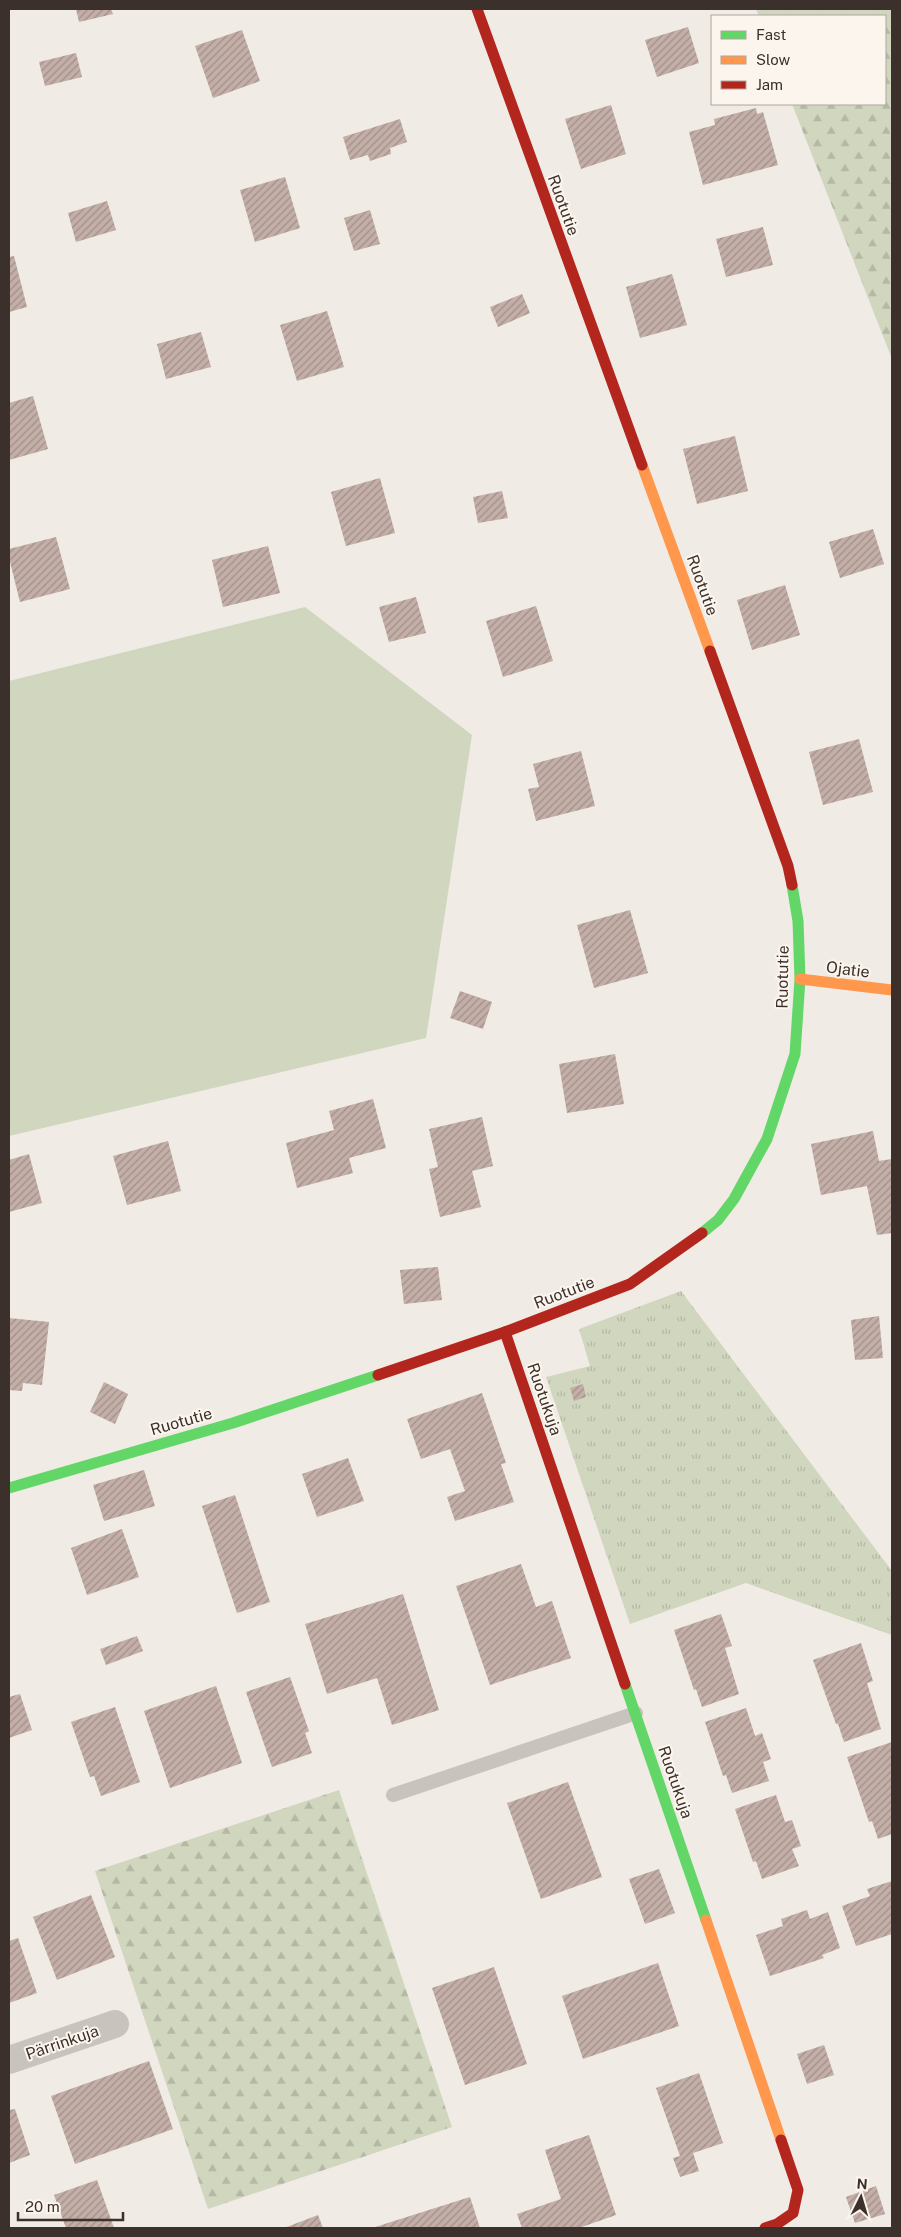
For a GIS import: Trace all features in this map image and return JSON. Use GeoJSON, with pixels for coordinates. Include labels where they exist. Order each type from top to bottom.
{"type":"FeatureCollection","features":[{"type":"Feature","properties":{"kind":"street","name":"Ruotutie"},"geometry":{"type":"LineString","coordinates":[[9,1488],[233,1423],[505,1332],[630,1284],[690,1243],[718,1220],[734,1199],[751,1169],[767,1139],[779,1108],[794,1054],[800,979],[798,921],[788,866],[477,9]]}},
{"type":"Feature","properties":{"kind":"street","name":"Ojatie"},"geometry":{"type":"LineString","coordinates":[[800,979],[892,990]]}},
{"type":"Feature","properties":{"kind":"street","name":"Ruotukuja"},"geometry":{"type":"LineString","coordinates":[[505,1332],[798,2190],[793,2213],[777,2224],[765,2228]]}},
{"type":"Feature","properties":{"kind":"street","name":"Pärrinkuja"},"geometry":{"type":"LineString","coordinates":[[9,2060],[114,2024]]}},
{"type":"Feature","properties":{"kind":"lane"},"geometry":{"type":"LineString","coordinates":[[393,1795],[636,1713]]}},
{"type":"Feature","properties":{"kind":"green space"},"geometry":{"type":"Polygon","coordinates":[[[756,9],[892,9],[892,359],[792,105],[886,105],[886,15],[759,15],[756,9]]]}},
{"type":"Feature","properties":{"kind":"green space"},"geometry":{"type":"Polygon","coordinates":[[[305,607],[472,735],[426,1038],[9,1136],[9,681],[305,607]]]}},
{"type":"Feature","properties":{"kind":"green space"},"geometry":{"type":"Polygon","coordinates":[[[681,1291],[892,1571],[892,1635],[746,1583],[630,1624],[546,1377],[590,1366],[579,1329],[681,1291]]]}},
{"type":"Feature","properties":{"kind":"green space"},"geometry":{"type":"Polygon","coordinates":[[[339,1790],[452,2127],[208,2209],[95,1871],[339,1790]]]}},
{"type":"Feature","properties":{"kind":"building"},"geometry":{"type":"Polygon","coordinates":[[[76,9],[111,9],[113,14],[79,22],[76,9]]]}},
{"type":"Feature","properties":{"kind":"building"},"geometry":{"type":"Polygon","coordinates":[[[688,27],[699,63],[657,77],[645,40],[688,27]]]}},
{"type":"Feature","properties":{"kind":"building"},"geometry":{"type":"Polygon","coordinates":[[[242,30],[260,81],[213,98],[195,46],[242,30]]]}},
{"type":"Feature","properties":{"kind":"building"},"geometry":{"type":"Polygon","coordinates":[[[76,53],[82,77],[45,86],[39,62],[76,53]]]}},
{"type":"Feature","properties":{"kind":"building"},"geometry":{"type":"Polygon","coordinates":[[[611,105],[626,154],[581,169],[565,119],[611,105]]]}},
{"type":"Feature","properties":{"kind":"building"},"geometry":{"type":"Polygon","coordinates":[[[756,108],[757,114],[763,112],[778,165],[703,185],[689,132],[715,125],[714,119],[756,108]]]}},
{"type":"Feature","properties":{"kind":"building"},"geometry":{"type":"Polygon","coordinates":[[[400,119],[407,142],[390,148],[391,154],[370,161],[368,155],[350,160],[343,137],[400,119]]]}},
{"type":"Feature","properties":{"kind":"building"},"geometry":{"type":"Polygon","coordinates":[[[285,177],[300,228],[255,242],[240,190],[285,177]]]}},
{"type":"Feature","properties":{"kind":"building"},"geometry":{"type":"Polygon","coordinates":[[[107,201],[116,230],[76,242],[68,213],[107,201]]]}},
{"type":"Feature","properties":{"kind":"building"},"geometry":{"type":"Polygon","coordinates":[[[370,210],[380,244],[354,251],[344,218],[370,210]]]}},
{"type":"Feature","properties":{"kind":"building"},"geometry":{"type":"Polygon","coordinates":[[[763,227],[773,265],[726,277],[716,239],[763,227]]]}},
{"type":"Feature","properties":{"kind":"building"},"geometry":{"type":"Polygon","coordinates":[[[14,256],[27,307],[9,312],[9,257],[14,256]]]}},
{"type":"Feature","properties":{"kind":"building"},"geometry":{"type":"Polygon","coordinates":[[[672,274],[687,325],[640,338],[626,287],[672,274]]]}},
{"type":"Feature","properties":{"kind":"building"},"geometry":{"type":"Polygon","coordinates":[[[522,294],[530,313],[498,327],[490,307],[522,294]]]}},
{"type":"Feature","properties":{"kind":"building"},"geometry":{"type":"Polygon","coordinates":[[[327,311],[344,367],[297,381],[280,325],[327,311]]]}},
{"type":"Feature","properties":{"kind":"building"},"geometry":{"type":"Polygon","coordinates":[[[201,332],[211,367],[166,379],[157,344],[201,332]]]}},
{"type":"Feature","properties":{"kind":"building"},"geometry":{"type":"Polygon","coordinates":[[[33,396],[48,449],[9,460],[9,403],[33,396]]]}},
{"type":"Feature","properties":{"kind":"building"},"geometry":{"type":"Polygon","coordinates":[[[735,436],[748,491],[697,504],[683,449],[735,436]]]}},
{"type":"Feature","properties":{"kind":"building"},"geometry":{"type":"Polygon","coordinates":[[[380,478],[395,533],[346,546],[331,492],[380,478]]]}},
{"type":"Feature","properties":{"kind":"building"},"geometry":{"type":"Polygon","coordinates":[[[502,491],[508,518],[478,523],[473,497],[502,491]]]}},
{"type":"Feature","properties":{"kind":"building"},"geometry":{"type":"Polygon","coordinates":[[[873,529],[884,564],[840,578],[829,542],[873,529]]]}},
{"type":"Feature","properties":{"kind":"building"},"geometry":{"type":"Polygon","coordinates":[[[56,537],[70,589],[20,602],[9,558],[9,549],[56,537]]]}},
{"type":"Feature","properties":{"kind":"building"},"geometry":{"type":"Polygon","coordinates":[[[268,546],[280,593],[223,607],[212,560],[268,546]]]}},
{"type":"Feature","properties":{"kind":"building"},"geometry":{"type":"Polygon","coordinates":[[[785,585],[800,635],[752,650],[737,600],[785,585]]]}},
{"type":"Feature","properties":{"kind":"building"},"geometry":{"type":"Polygon","coordinates":[[[416,597],[426,633],[389,642],[379,607],[416,597]]]}},
{"type":"Feature","properties":{"kind":"building"},"geometry":{"type":"Polygon","coordinates":[[[536,606],[553,661],[503,677],[486,621],[536,606]]]}},
{"type":"Feature","properties":{"kind":"building"},"geometry":{"type":"Polygon","coordinates":[[[859,739],[873,792],[823,805],[809,752],[859,739]]]}},
{"type":"Feature","properties":{"kind":"building"},"geometry":{"type":"Polygon","coordinates":[[[581,751],[595,806],[536,821],[528,789],[539,787],[533,764],[581,751]]]}},
{"type":"Feature","properties":{"kind":"building"},"geometry":{"type":"Polygon","coordinates":[[[630,910],[648,973],[594,988],[577,925],[630,910]]]}},
{"type":"Feature","properties":{"kind":"building"},"geometry":{"type":"Polygon","coordinates":[[[460,991],[492,1002],[483,1029],[450,1018],[460,991]]]}},
{"type":"Feature","properties":{"kind":"building"},"geometry":{"type":"Polygon","coordinates":[[[615,1054],[624,1104],[567,1113],[559,1064],[615,1054]]]}},
{"type":"Feature","properties":{"kind":"building"},"geometry":{"type":"Polygon","coordinates":[[[373,1099],[386,1148],[349,1158],[353,1173],[297,1188],[286,1143],[334,1130],[329,1111],[373,1099]]]}},
{"type":"Feature","properties":{"kind":"building"},"geometry":{"type":"Polygon","coordinates":[[[482,1117],[493,1166],[472,1171],[481,1207],[440,1217],[429,1169],[438,1167],[429,1129],[482,1117]]]}},
{"type":"Feature","properties":{"kind":"building"},"geometry":{"type":"Polygon","coordinates":[[[873,1131],[879,1161],[892,1159],[892,1233],[877,1235],[867,1186],[821,1195],[811,1144],[873,1131]]]}},
{"type":"Feature","properties":{"kind":"building"},"geometry":{"type":"Polygon","coordinates":[[[168,1141],[181,1191],[127,1205],[113,1156],[168,1141]]]}},
{"type":"Feature","properties":{"kind":"building"},"geometry":{"type":"Polygon","coordinates":[[[29,1154],[42,1203],[9,1212],[9,1160],[29,1154]]]}},
{"type":"Feature","properties":{"kind":"building"},"geometry":{"type":"Polygon","coordinates":[[[438,1267],[442,1300],[404,1304],[400,1270],[438,1267]]]}},
{"type":"Feature","properties":{"kind":"building"},"geometry":{"type":"Polygon","coordinates":[[[879,1316],[883,1358],[855,1360],[851,1320],[879,1316]]]}},
{"type":"Feature","properties":{"kind":"building"},"geometry":{"type":"Polygon","coordinates":[[[9,1318],[49,1322],[42,1385],[23,1383],[22,1391],[9,1390],[9,1318]]]}},
{"type":"Feature","properties":{"kind":"building"},"geometry":{"type":"Polygon","coordinates":[[[104,1382],[128,1394],[115,1424],[90,1412],[104,1382]]]}},
{"type":"Feature","properties":{"kind":"building"},"geometry":{"type":"Polygon","coordinates":[[[583,1384],[586,1397],[574,1401],[570,1388],[583,1384]]]}},
{"type":"Feature","properties":{"kind":"building"},"geometry":{"type":"Polygon","coordinates":[[[482,1393],[506,1463],[501,1464],[514,1502],[455,1521],[447,1497],[465,1491],[450,1449],[421,1459],[407,1419],[482,1393]]]}},
{"type":"Feature","properties":{"kind":"building"},"geometry":{"type":"Polygon","coordinates":[[[348,1458],[364,1501],[317,1517],[302,1474],[348,1458]]]}},
{"type":"Feature","properties":{"kind":"building"},"geometry":{"type":"Polygon","coordinates":[[[144,1470],[155,1506],[104,1521],[93,1485],[144,1470]]]}},
{"type":"Feature","properties":{"kind":"building"},"geometry":{"type":"Polygon","coordinates":[[[235,1495],[270,1602],[237,1613],[202,1506],[235,1495]]]}},
{"type":"Feature","properties":{"kind":"building"},"geometry":{"type":"Polygon","coordinates":[[[122,1529],[139,1577],[87,1595],[71,1548],[122,1529]]]}},
{"type":"Feature","properties":{"kind":"building"},"geometry":{"type":"Polygon","coordinates":[[[521,1564],[536,1607],[552,1601],[571,1658],[490,1685],[456,1586],[521,1564]]]}},
{"type":"Feature","properties":{"kind":"building"},"geometry":{"type":"Polygon","coordinates":[[[403,1594],[439,1710],[392,1725],[377,1678],[327,1694],[305,1624],[403,1594]]]}},
{"type":"Feature","properties":{"kind":"building"},"geometry":{"type":"Polygon","coordinates":[[[721,1614],[732,1646],[725,1648],[739,1694],[702,1707],[696,1689],[694,1690],[674,1630],[721,1614]]]}},
{"type":"Feature","properties":{"kind":"building"},"geometry":{"type":"Polygon","coordinates":[[[137,1636],[143,1651],[106,1665],[100,1649],[137,1636]]]}},
{"type":"Feature","properties":{"kind":"building"},"geometry":{"type":"Polygon","coordinates":[[[861,1643],[873,1681],[867,1683],[881,1729],[844,1742],[813,1660],[861,1643]]]}},
{"type":"Feature","properties":{"kind":"building"},"geometry":{"type":"Polygon","coordinates":[[[290,1677],[309,1731],[305,1733],[312,1753],[272,1767],[246,1692],[290,1677]]]}},
{"type":"Feature","properties":{"kind":"building"},"geometry":{"type":"Polygon","coordinates":[[[216,1686],[242,1763],[170,1788],[144,1711],[216,1686]]]}},
{"type":"Feature","properties":{"kind":"building"},"geometry":{"type":"Polygon","coordinates":[[[20,1694],[32,1730],[9,1738],[9,1697],[20,1694]]]}},
{"type":"Feature","properties":{"kind":"building"},"geometry":{"type":"Polygon","coordinates":[[[115,1707],[140,1782],[101,1796],[94,1776],[90,1777],[71,1722],[115,1707]]]}},
{"type":"Feature","properties":{"kind":"building"},"geometry":{"type":"Polygon","coordinates":[[[746,1708],[755,1736],[762,1733],[771,1759],[763,1762],[769,1781],[732,1793],[726,1775],[723,1776],[705,1722],[746,1708]]]}},
{"type":"Feature","properties":{"kind":"building"},"geometry":{"type":"Polygon","coordinates":[[[892,1742],[892,1834],[878,1839],[872,1821],[869,1822],[847,1757],[892,1742]]]}},
{"type":"Feature","properties":{"kind":"building"},"geometry":{"type":"Polygon","coordinates":[[[568,1782],[602,1877],[541,1899],[507,1803],[568,1782]]]}},
{"type":"Feature","properties":{"kind":"building"},"geometry":{"type":"Polygon","coordinates":[[[776,1795],[785,1822],[792,1820],[801,1846],[792,1849],[799,1866],[762,1879],[756,1861],[753,1862],[735,1809],[776,1795]]]}},
{"type":"Feature","properties":{"kind":"building"},"geometry":{"type":"Polygon","coordinates":[[[659,1869],[675,1913],[645,1924],[629,1879],[659,1869]]]}},
{"type":"Feature","properties":{"kind":"building"},"geometry":{"type":"Polygon","coordinates":[[[892,1881],[892,1934],[856,1946],[842,1906],[870,1896],[867,1889],[892,1881]]]}},
{"type":"Feature","properties":{"kind":"building"},"geometry":{"type":"Polygon","coordinates":[[[91,1895],[115,1957],[57,1980],[33,1917],[91,1895]]]}},
{"type":"Feature","properties":{"kind":"building"},"geometry":{"type":"Polygon","coordinates":[[[807,1910],[810,1919],[828,1912],[840,1948],[822,1955],[824,1958],[770,1976],[756,1935],[783,1926],[781,1919],[807,1910]]]}},
{"type":"Feature","properties":{"kind":"building"},"geometry":{"type":"Polygon","coordinates":[[[18,1938],[37,1993],[9,2003],[9,1941],[18,1938]]]}},
{"type":"Feature","properties":{"kind":"building"},"geometry":{"type":"Polygon","coordinates":[[[658,1963],[679,2026],[583,2059],[562,1996],[658,1963]]]}},
{"type":"Feature","properties":{"kind":"building"},"geometry":{"type":"Polygon","coordinates":[[[494,1967],[527,2064],[465,2085],[432,1988],[494,1967]]]}},
{"type":"Feature","properties":{"kind":"building"},"geometry":{"type":"Polygon","coordinates":[[[824,2045],[834,2075],[807,2084],[797,2054],[824,2045]]]}},
{"type":"Feature","properties":{"kind":"building"},"geometry":{"type":"Polygon","coordinates":[[[149,2061],[173,2129],[75,2164],[51,2096],[149,2061]]]}},
{"type":"Feature","properties":{"kind":"building"},"geometry":{"type":"Polygon","coordinates":[[[699,2073],[723,2143],[693,2153],[699,2171],[680,2177],[673,2158],[680,2156],[656,2088],[699,2073]]]}},
{"type":"Feature","properties":{"kind":"building"},"geometry":{"type":"Polygon","coordinates":[[[15,2109],[30,2155],[9,2163],[9,2110],[15,2109]]]}},
{"type":"Feature","properties":{"kind":"building"},"geometry":{"type":"Polygon","coordinates":[[[589,2135],[616,2215],[579,2228],[522,2228],[517,2214],[561,2199],[545,2150],[589,2135]]]}},
{"type":"Feature","properties":{"kind":"building"},"geometry":{"type":"Polygon","coordinates":[[[97,2180],[114,2228],[66,2228],[54,2195],[97,2180]]]}},
{"type":"Feature","properties":{"kind":"building"},"geometry":{"type":"Polygon","coordinates":[[[876,2186],[885,2214],[855,2223],[846,2197],[876,2186]]]}},
{"type":"Feature","properties":{"kind":"building"},"geometry":{"type":"Polygon","coordinates":[[[470,2197],[480,2228],[372,2228],[470,2197]]]}},
{"type":"Feature","properties":{"kind":"building"},"geometry":{"type":"Polygon","coordinates":[[[318,2215],[323,2228],[284,2228],[318,2215]]]}},
{"type":"Feature","properties":{"kind":"traffic: fast"},"geometry":{"type":"LineString","coordinates":[[702,1233],[718,1220],[734,1199],[767,1139],[795,1054],[800,979],[798,921],[792,885]]}},
{"type":"Feature","properties":{"kind":"traffic: fast"},"geometry":{"type":"LineString","coordinates":[[9,1488],[233,1423],[378,1375]]}},
{"type":"Feature","properties":{"kind":"traffic: fast"},"geometry":{"type":"LineString","coordinates":[[625,1684],[706,1920]]}},
{"type":"Feature","properties":{"kind":"traffic: slow"},"geometry":{"type":"LineString","coordinates":[[642,465],[710,651]]}},
{"type":"Feature","properties":{"kind":"traffic: slow"},"geometry":{"type":"LineString","coordinates":[[800,979],[892,990]]}},
{"type":"Feature","properties":{"kind":"traffic: slow"},"geometry":{"type":"LineString","coordinates":[[706,1920],[781,2140]]}},
{"type":"Feature","properties":{"kind":"traffic: jam"},"geometry":{"type":"LineString","coordinates":[[477,9],[642,465]]}},
{"type":"Feature","properties":{"kind":"traffic: jam"},"geometry":{"type":"LineString","coordinates":[[710,651],[788,866],[792,885]]}},
{"type":"Feature","properties":{"kind":"traffic: jam"},"geometry":{"type":"LineString","coordinates":[[378,1375],[505,1332],[630,1284],[702,1233]]}},
{"type":"Feature","properties":{"kind":"traffic: jam"},"geometry":{"type":"LineString","coordinates":[[505,1332],[625,1684]]}},
{"type":"Feature","properties":{"kind":"traffic: jam"},"geometry":{"type":"LineString","coordinates":[[765,2228],[777,2224],[793,2213],[798,2190],[781,2140]]}}]}
